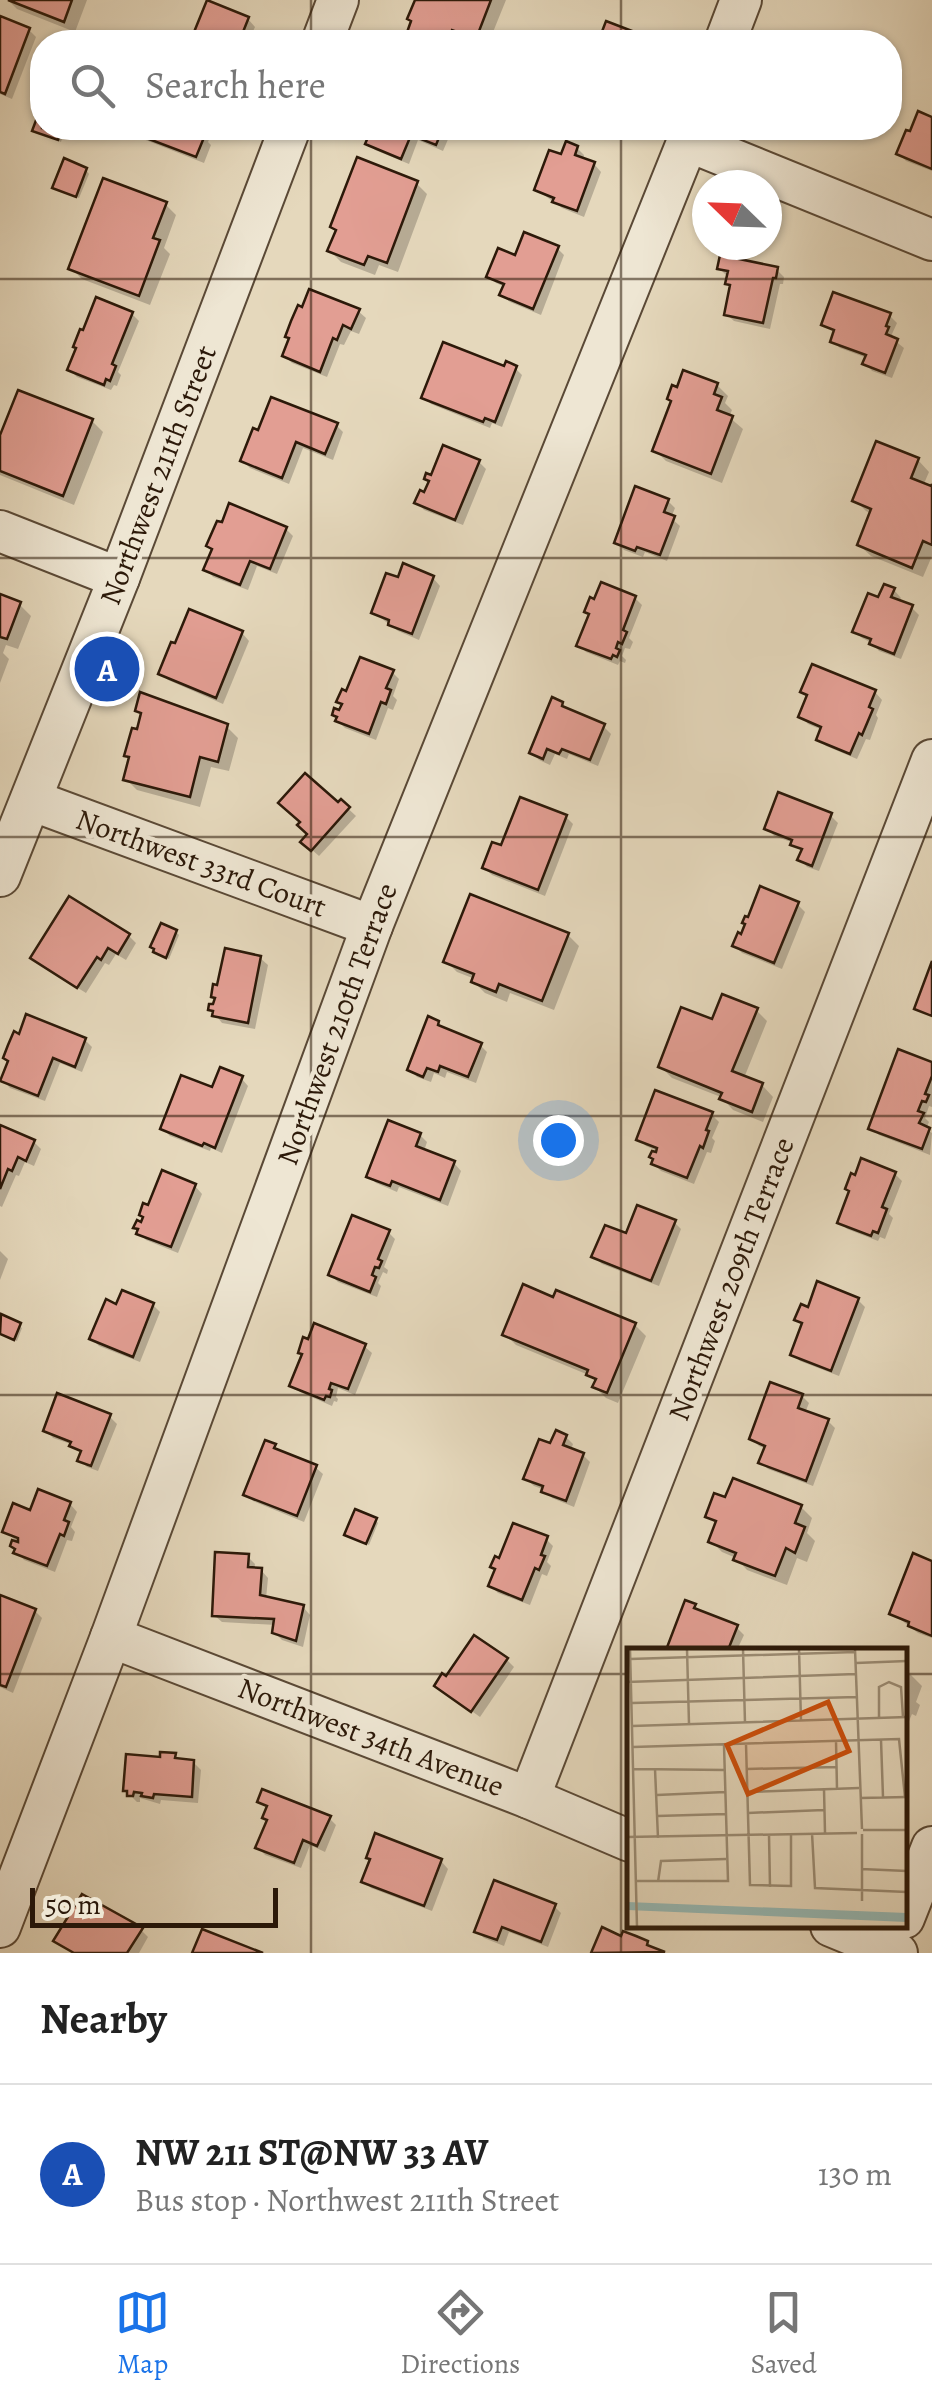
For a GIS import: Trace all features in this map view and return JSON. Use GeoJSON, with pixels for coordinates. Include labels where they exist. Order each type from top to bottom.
{"type":"FeatureCollection","features":[{"type":"Feature","properties":{"kind":"street"},"geometry":{"type":"LineString","coordinates":[[327,30],[338,0]]}},
{"type":"Feature","properties":{"kind":"street"},"geometry":{"type":"LineString","coordinates":[[730,30],[742,0]]}},
{"type":"Feature","properties":{"kind":"street","name":"Northwest 211th Street"},"geometry":{"type":"LineString","coordinates":[[0,876],[120,578],[285,140]]}},
{"type":"Feature","properties":{"kind":"street","name":"Northwest 210th Terrace"},"geometry":{"type":"LineString","coordinates":[[0,1927],[111,1638],[372,926],[688,140]]}},
{"type":"Feature","properties":{"kind":"street"},"geometry":{"type":"LineString","coordinates":[[704,140],[932,240]]}},
{"type":"Feature","properties":{"kind":"street"},"geometry":{"type":"LineString","coordinates":[[0,531],[120,578]]}},
{"type":"Feature","properties":{"kind":"street","name":"Northwest 209th Terrace"},"geometry":{"type":"LineString","coordinates":[[529,1798],[932,760]]}},
{"type":"Feature","properties":{"kind":"street","name":"Northwest 33rd Court"},"geometry":{"type":"LineString","coordinates":[[30,800],[372,926]]}},
{"type":"Feature","properties":{"kind":"street","name":"Northwest 34th Avenue"},"geometry":{"type":"LineString","coordinates":[[111,1638],[627,1839]]}},
{"type":"Feature","properties":{"kind":"street"},"geometry":{"type":"LineString","coordinates":[[907,1915],[932,1847]]}},
{"type":"Feature","properties":{"kind":"street"},"geometry":{"type":"LineString","coordinates":[[843,1928],[899,1937]]}},
{"type":"Feature","properties":{"kind":"building"},"geometry":{"type":"Polygon","coordinates":[[[8,0],[72,0],[64,22],[8,0]]]}},
{"type":"Feature","properties":{"kind":"building"},"geometry":{"type":"Polygon","coordinates":[[[207,0],[249,17],[244,30],[195,30],[207,0]]]}},
{"type":"Feature","properties":{"kind":"building"},"geometry":{"type":"Polygon","coordinates":[[[415,0],[491,0],[479,30],[408,30],[411,21],[407,19],[415,0]]]}},
{"type":"Feature","properties":{"kind":"building"},"geometry":{"type":"Polygon","coordinates":[[[0,16],[30,28],[5,94],[0,92],[0,16]]]}},
{"type":"Feature","properties":{"kind":"building"},"geometry":{"type":"Polygon","coordinates":[[[606,21],[629,30],[603,30],[606,21]]]}},
{"type":"Feature","properties":{"kind":"building"},"geometry":{"type":"Polygon","coordinates":[[[918,111],[932,117],[932,169],[896,154],[906,130],[910,131],[918,111]]]}},
{"type":"Feature","properties":{"kind":"building"},"geometry":{"type":"Polygon","coordinates":[[[151,140],[203,140],[196,157],[151,140]]]}},
{"type":"Feature","properties":{"kind":"building"},"geometry":{"type":"Polygon","coordinates":[[[367,140],[409,140],[401,159],[365,144],[367,140]]]}},
{"type":"Feature","properties":{"kind":"building"},"geometry":{"type":"Polygon","coordinates":[[[566,141],[578,146],[575,155],[595,162],[577,211],[534,190],[549,150],[561,154],[566,141]]]}},
{"type":"Feature","properties":{"kind":"building"},"geometry":{"type":"Polygon","coordinates":[[[357,157],[418,181],[387,263],[368,256],[364,265],[327,251],[336,230],[330,227],[357,157]]]}},
{"type":"Feature","properties":{"kind":"building"},"geometry":{"type":"Polygon","coordinates":[[[64,158],[87,168],[76,197],[52,188],[64,158]]]}},
{"type":"Feature","properties":{"kind":"building"},"geometry":{"type":"Polygon","coordinates":[[[103,178],[167,202],[153,238],[160,240],[139,296],[68,269],[103,178]]]}},
{"type":"Feature","properties":{"kind":"building"},"geometry":{"type":"Polygon","coordinates":[[[524,232],[559,246],[533,309],[499,295],[504,284],[486,277],[498,248],[515,255],[524,232]]]}},
{"type":"Feature","properties":{"kind":"building"},"geometry":{"type":"Polygon","coordinates":[[[719,260],[778,267],[763,323],[724,315],[730,285],[725,284],[728,271],[717,269],[719,260]]]}},
{"type":"Feature","properties":{"kind":"building"},"geometry":{"type":"Polygon","coordinates":[[[309,289],[360,309],[351,329],[343,325],[337,340],[333,338],[320,372],[282,356],[291,321],[309,289]]]}},
{"type":"Feature","properties":{"kind":"building"},"geometry":{"type":"Polygon","coordinates":[[[833,292],[891,313],[886,334],[898,339],[885,373],[862,364],[866,355],[830,342],[834,330],[821,325],[833,292]]]}},
{"type":"Feature","properties":{"kind":"building"},"geometry":{"type":"Polygon","coordinates":[[[96,297],[133,312],[112,364],[116,366],[104,385],[67,370],[80,329],[83,330],[96,297]]]}},
{"type":"Feature","properties":{"kind":"building"},"geometry":{"type":"Polygon","coordinates":[[[443,342],[504,366],[506,361],[517,366],[495,422],[485,418],[483,422],[421,398],[443,342]]]}},
{"type":"Feature","properties":{"kind":"building"},"geometry":{"type":"Polygon","coordinates":[[[683,370],[718,383],[714,394],[722,397],[717,410],[733,416],[711,474],[652,451],[671,401],[667,399],[672,385],[677,387],[683,370]]]}},
{"type":"Feature","properties":{"kind":"building"},"geometry":{"type":"Polygon","coordinates":[[[18,390],[93,419],[63,496],[0,471],[0,435],[18,390]]]}},
{"type":"Feature","properties":{"kind":"building"},"geometry":{"type":"Polygon","coordinates":[[[271,397],[338,423],[325,454],[296,442],[282,478],[240,461],[271,397]]]}},
{"type":"Feature","properties":{"kind":"building"},"geometry":{"type":"Polygon","coordinates":[[[876,441],[919,458],[911,478],[932,484],[932,545],[923,541],[912,568],[857,545],[871,509],[852,501],[876,441]]]}},
{"type":"Feature","properties":{"kind":"building"},"geometry":{"type":"Polygon","coordinates":[[[443,445],[480,460],[455,520],[414,503],[420,490],[424,492],[429,481],[424,479],[426,473],[431,475],[443,445]]]}},
{"type":"Feature","properties":{"kind":"building"},"geometry":{"type":"Polygon","coordinates":[[[635,486],[669,499],[664,512],[675,516],[660,555],[614,543],[635,486]]]}},
{"type":"Feature","properties":{"kind":"building"},"geometry":{"type":"Polygon","coordinates":[[[229,503],[287,527],[270,569],[250,561],[240,585],[203,570],[212,549],[206,546],[229,503]]]}},
{"type":"Feature","properties":{"kind":"building"},"geometry":{"type":"Polygon","coordinates":[[[403,563],[434,576],[412,634],[371,613],[386,573],[398,577],[403,563]]]}},
{"type":"Feature","properties":{"kind":"building"},"geometry":{"type":"Polygon","coordinates":[[[601,582],[636,596],[623,630],[627,632],[616,648],[620,650],[611,659],[576,646],[589,614],[584,612],[601,582]]]}},
{"type":"Feature","properties":{"kind":"building"},"geometry":{"type":"Polygon","coordinates":[[[884,584],[895,588],[891,597],[913,605],[894,654],[852,632],[868,593],[878,597],[884,584]]]}},
{"type":"Feature","properties":{"kind":"building"},"geometry":{"type":"Polygon","coordinates":[[[0,594],[21,602],[7,639],[0,637],[0,594]]]}},
{"type":"Feature","properties":{"kind":"building"},"geometry":{"type":"Polygon","coordinates":[[[189,609],[243,631],[216,698],[158,674],[189,609]]]}},
{"type":"Feature","properties":{"kind":"building"},"geometry":{"type":"Polygon","coordinates":[[[360,657],[394,670],[386,688],[391,690],[386,704],[381,702],[369,734],[335,721],[337,717],[332,715],[334,708],[339,710],[342,704],[336,702],[342,689],[346,691],[360,657]]]}},
{"type":"Feature","properties":{"kind":"building"},"geometry":{"type":"Polygon","coordinates":[[[812,664],[876,690],[869,707],[873,709],[850,754],[816,740],[821,727],[798,717],[807,695],[800,692],[812,664]]]}},
{"type":"Feature","properties":{"kind":"building"},"geometry":{"type":"Polygon","coordinates":[[[140,692],[228,724],[218,762],[200,757],[190,797],[123,780],[129,757],[124,756],[141,713],[135,711],[140,692]]]}},
{"type":"Feature","properties":{"kind":"building"},"geometry":{"type":"Polygon","coordinates":[[[552,697],[563,702],[562,706],[605,724],[590,760],[562,749],[559,754],[547,749],[543,759],[529,753],[552,697]]]}},
{"type":"Feature","properties":{"kind":"building"},"geometry":{"type":"Polygon","coordinates":[[[305,773],[338,802],[341,799],[350,807],[311,851],[300,842],[307,834],[297,825],[300,822],[278,803],[305,773]]]}},
{"type":"Feature","properties":{"kind":"building"},"geometry":{"type":"Polygon","coordinates":[[[778,792],[832,813],[812,866],[797,860],[802,849],[790,845],[792,840],[764,829],[778,792]]]}},
{"type":"Feature","properties":{"kind":"building"},"geometry":{"type":"Polygon","coordinates":[[[520,797],[567,815],[538,890],[482,868],[492,842],[501,845],[520,797]]]}},
{"type":"Feature","properties":{"kind":"building"},"geometry":{"type":"Polygon","coordinates":[[[760,886],[799,902],[774,963],[732,946],[738,932],[741,934],[745,924],[742,923],[760,886]]]}},
{"type":"Feature","properties":{"kind":"building"},"geometry":{"type":"Polygon","coordinates":[[[470,894],[569,933],[542,1001],[499,984],[496,992],[471,982],[474,974],[443,962],[470,894]]]}},
{"type":"Feature","properties":{"kind":"building"},"geometry":{"type":"Polygon","coordinates":[[[69,896],[130,934],[118,954],[108,948],[101,960],[97,957],[77,988],[30,958],[69,896]]]}},
{"type":"Feature","properties":{"kind":"building"},"geometry":{"type":"Polygon","coordinates":[[[161,923],[177,930],[166,958],[150,947],[161,923]]]}},
{"type":"Feature","properties":{"kind":"building"},"geometry":{"type":"Polygon","coordinates":[[[225,948],[261,956],[248,1023],[212,1016],[213,1011],[208,1010],[215,998],[211,997],[213,984],[217,985],[225,948]]]}},
{"type":"Feature","properties":{"kind":"building"},"geometry":{"type":"Polygon","coordinates":[[[932,961],[932,1016],[914,1009],[932,961]]]}},
{"type":"Feature","properties":{"kind":"building"},"geometry":{"type":"Polygon","coordinates":[[[722,994],[758,1008],[732,1071],[763,1083],[752,1112],[719,1099],[722,1093],[658,1067],[681,1007],[712,1019],[722,994]]]}},
{"type":"Feature","properties":{"kind":"building"},"geometry":{"type":"Polygon","coordinates":[[[26,1014],[86,1038],[75,1067],[53,1058],[38,1096],[0,1081],[8,1061],[3,1058],[8,1045],[14,1031],[19,1034],[26,1014]]]}},
{"type":"Feature","properties":{"kind":"building"},"geometry":{"type":"Polygon","coordinates":[[[428,1016],[439,1021],[438,1025],[482,1043],[468,1077],[440,1066],[438,1072],[427,1068],[423,1077],[407,1070],[428,1016]]]}},
{"type":"Feature","properties":{"kind":"building"},"geometry":{"type":"Polygon","coordinates":[[[898,1049],[932,1062],[925,1094],[929,1095],[918,1111],[924,1113],[919,1123],[930,1128],[922,1149],[868,1129],[898,1049]]]}},
{"type":"Feature","properties":{"kind":"building"},"geometry":{"type":"Polygon","coordinates":[[[220,1067],[243,1076],[215,1148],[160,1129],[181,1075],[212,1087],[220,1067]]]}},
{"type":"Feature","properties":{"kind":"building"},"geometry":{"type":"Polygon","coordinates":[[[655,1090],[713,1112],[703,1148],[700,1146],[687,1178],[651,1164],[653,1159],[649,1157],[657,1148],[636,1140],[655,1090]]]}},
{"type":"Feature","properties":{"kind":"building"},"geometry":{"type":"Polygon","coordinates":[[[388,1120],[421,1133],[416,1146],[455,1161],[440,1200],[392,1181],[390,1186],[366,1177],[388,1120]]]}},
{"type":"Feature","properties":{"kind":"building"},"geometry":{"type":"Polygon","coordinates":[[[0,1125],[35,1140],[26,1161],[18,1157],[12,1171],[8,1169],[0,1189],[0,1125]]]}},
{"type":"Feature","properties":{"kind":"building"},"geometry":{"type":"Polygon","coordinates":[[[861,1158],[896,1172],[882,1207],[887,1209],[878,1233],[873,1231],[871,1236],[837,1223],[849,1191],[845,1189],[861,1158]]]}},
{"type":"Feature","properties":{"kind":"building"},"geometry":{"type":"Polygon","coordinates":[[[162,1170],[196,1184],[171,1247],[136,1234],[138,1229],[133,1228],[137,1220],[141,1222],[143,1203],[148,1205],[162,1170]]]}},
{"type":"Feature","properties":{"kind":"building"},"geometry":{"type":"Polygon","coordinates":[[[637,1205],[676,1220],[651,1281],[591,1257],[605,1225],[626,1233],[637,1205]]]}},
{"type":"Feature","properties":{"kind":"building"},"geometry":{"type":"Polygon","coordinates":[[[352,1215],[390,1230],[378,1259],[382,1261],[372,1275],[376,1277],[370,1292],[328,1275],[352,1215]]]}},
{"type":"Feature","properties":{"kind":"building"},"geometry":{"type":"Polygon","coordinates":[[[817,1281],[859,1298],[831,1371],[790,1355],[802,1323],[794,1320],[801,1304],[808,1307],[817,1281]]]}},
{"type":"Feature","properties":{"kind":"building"},"geometry":{"type":"Polygon","coordinates":[[[523,1284],[553,1297],[556,1290],[636,1323],[607,1393],[592,1387],[596,1379],[586,1375],[588,1370],[502,1335],[523,1284]]]}},
{"type":"Feature","properties":{"kind":"building"},"geometry":{"type":"Polygon","coordinates":[[[122,1290],[154,1303],[133,1357],[89,1339],[106,1299],[116,1304],[122,1290]]]}},
{"type":"Feature","properties":{"kind":"building"},"geometry":{"type":"Polygon","coordinates":[[[1,1314],[21,1323],[14,1340],[0,1334],[1,1314]]]}},
{"type":"Feature","properties":{"kind":"building"},"geometry":{"type":"Polygon","coordinates":[[[314,1323],[366,1344],[348,1389],[331,1383],[330,1397],[324,1400],[289,1386],[302,1354],[298,1353],[303,1337],[308,1339],[314,1323]]]}},
{"type":"Feature","properties":{"kind":"building"},"geometry":{"type":"Polygon","coordinates":[[[770,1382],[803,1394],[798,1408],[829,1419],[806,1481],[758,1463],[765,1446],[749,1439],[770,1382]]]}},
{"type":"Feature","properties":{"kind":"building"},"geometry":{"type":"Polygon","coordinates":[[[57,1393],[111,1414],[91,1466],[77,1461],[81,1451],[69,1446],[71,1442],[43,1431],[57,1393]]]}},
{"type":"Feature","properties":{"kind":"building"},"geometry":{"type":"Polygon","coordinates":[[[556,1430],[567,1435],[563,1445],[584,1453],[566,1501],[541,1492],[543,1486],[523,1479],[539,1439],[550,1443],[556,1430]]]}},
{"type":"Feature","properties":{"kind":"building"},"geometry":{"type":"Polygon","coordinates":[[[265,1440],[276,1444],[274,1448],[317,1465],[297,1516],[243,1495],[265,1440]]]}},
{"type":"Feature","properties":{"kind":"building"},"geometry":{"type":"Polygon","coordinates":[[[733,1478],[802,1505],[795,1523],[805,1527],[795,1553],[786,1548],[775,1576],[733,1560],[736,1553],[708,1542],[716,1521],[705,1517],[714,1493],[725,1497],[733,1478]]]}},
{"type":"Feature","properties":{"kind":"building"},"geometry":{"type":"Polygon","coordinates":[[[38,1489],[71,1502],[64,1520],[69,1522],[64,1536],[60,1534],[47,1566],[13,1553],[12,1540],[18,1542],[18,1538],[2,1532],[13,1503],[30,1510],[38,1489]]]}},
{"type":"Feature","properties":{"kind":"building"},"geometry":{"type":"Polygon","coordinates":[[[355,1509],[377,1518],[366,1544],[344,1535],[355,1509]]]}},
{"type":"Feature","properties":{"kind":"building"},"geometry":{"type":"Polygon","coordinates":[[[513,1523],[548,1536],[541,1555],[545,1556],[539,1570],[535,1568],[522,1600],[488,1586],[495,1569],[490,1567],[495,1556],[499,1558],[513,1523]]]}},
{"type":"Feature","properties":{"kind":"building"},"geometry":{"type":"Polygon","coordinates":[[[215,1552],[249,1554],[248,1567],[262,1568],[260,1595],[304,1605],[296,1641],[272,1633],[274,1619],[212,1616],[215,1552]]]}},
{"type":"Feature","properties":{"kind":"building"},"geometry":{"type":"Polygon","coordinates":[[[913,1553],[932,1561],[932,1636],[889,1614],[913,1553]]]}},
{"type":"Feature","properties":{"kind":"building"},"geometry":{"type":"Polygon","coordinates":[[[0,1595],[36,1609],[6,1687],[0,1685],[0,1595]]]}},
{"type":"Feature","properties":{"kind":"building"},"geometry":{"type":"Polygon","coordinates":[[[685,1600],[696,1604],[694,1608],[738,1625],[729,1648],[667,1648],[685,1600]]]}},
{"type":"Feature","properties":{"kind":"building"},"geometry":{"type":"Polygon","coordinates":[[[474,1635],[508,1658],[471,1712],[434,1686],[442,1673],[446,1676],[474,1635]]]}},
{"type":"Feature","properties":{"kind":"building"},"geometry":{"type":"Polygon","coordinates":[[[160,1752],[194,1760],[192,1797],[154,1794],[153,1798],[134,1792],[127,1796],[127,1791],[123,1791],[126,1754],[160,1757],[160,1752]]]}},
{"type":"Feature","properties":{"kind":"building"},"geometry":{"type":"Polygon","coordinates":[[[262,1789],[331,1816],[317,1846],[303,1840],[294,1863],[255,1848],[267,1820],[262,1818],[267,1806],[257,1802],[262,1789]]]}},
{"type":"Feature","properties":{"kind":"building"},"geometry":{"type":"Polygon","coordinates":[[[375,1833],[442,1859],[424,1906],[361,1882],[375,1833]]]}},
{"type":"Feature","properties":{"kind":"building"},"geometry":{"type":"Polygon","coordinates":[[[494,1880],[556,1904],[541,1942],[502,1927],[497,1940],[474,1932],[494,1880]]]}},
{"type":"Feature","properties":{"kind":"building"},"geometry":{"type":"Polygon","coordinates":[[[82,1894],[143,1928],[127,1953],[74,1953],[53,1941],[82,1894]]]}},
{"type":"Feature","properties":{"kind":"building"},"geometry":{"type":"Polygon","coordinates":[[[602,1927],[621,1936],[623,1931],[636,1936],[665,1952],[591,1953],[602,1927]]]}},
{"type":"Feature","properties":{"kind":"building"},"geometry":{"type":"Polygon","coordinates":[[[202,1929],[263,1953],[192,1953],[202,1929]]]}},
{"type":"Feature","properties":{"kind":"place","name":"NW 211 ST@NW 33 AV"},"geometry":{"type":"Point","coordinates":[107,669]}}]}
